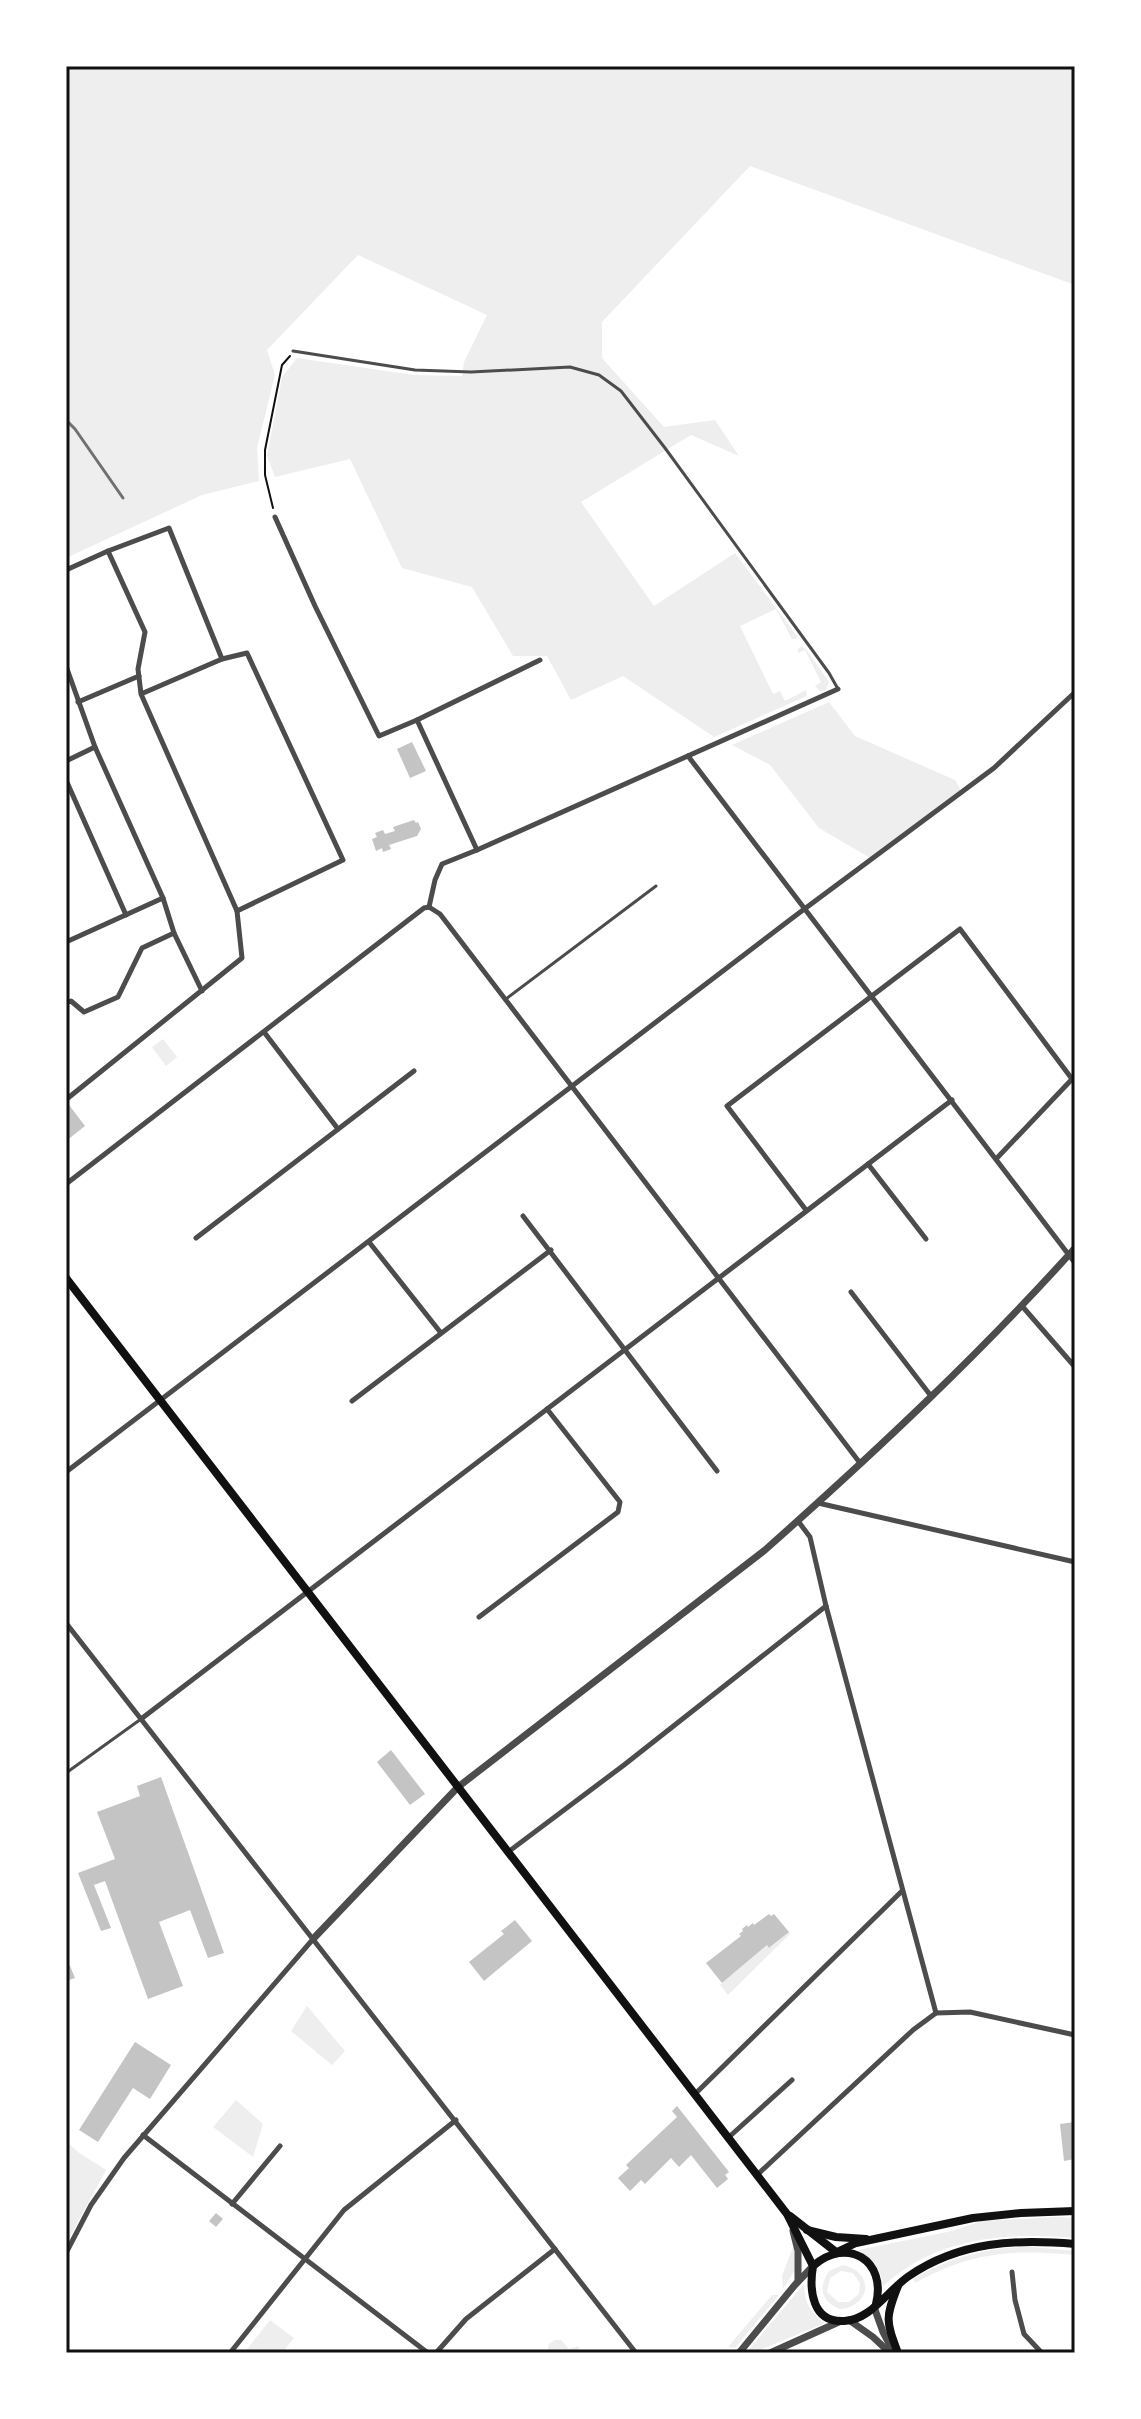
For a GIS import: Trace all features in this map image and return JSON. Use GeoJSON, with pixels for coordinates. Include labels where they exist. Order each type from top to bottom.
{"type":"FeatureCollection","features":[{"type":"Feature","properties":{"kind":"main road"},"geometry":{"type":"LineString","coordinates":[[66,1278],[788,2217],[813,2266],[811,2289],[814,2303],[824,2315],[845,2321],[866,2314],[900,2283],[936,2261],[981,2245],[1014,2241],[1075,2244]]}},
{"type":"Feature","properties":{"kind":"main road"},"geometry":{"type":"LineString","coordinates":[[813,2266],[845,2247],[872,2239],[990,2215],[1075,2211]]}},
{"type":"Feature","properties":{"kind":"main road"},"geometry":{"type":"LineString","coordinates":[[788,2217],[836,2252],[855,2254],[870,2265],[878,2284],[875,2306]]}},
{"type":"Feature","properties":{"kind":"main road"},"geometry":{"type":"LineString","coordinates":[[807,2230],[836,2237],[872,2239]]}},
{"type":"Feature","properties":{"kind":"main road"},"geometry":{"type":"LineString","coordinates":[[894,2353],[888,2321],[890,2304],[900,2283]]}},
{"type":"Feature","properties":{"kind":"street"},"geometry":{"type":"LineString","coordinates":[[275,517],[379,736],[540,660]]}},
{"type":"Feature","properties":{"kind":"street"},"geometry":{"type":"LineString","coordinates":[[66,570],[169,528],[222,659]]}},
{"type":"Feature","properties":{"kind":"street"},"geometry":{"type":"LineString","coordinates":[[66,1093],[68,1098],[242,958],[237,911],[141,694],[138,669],[145,632],[108,551]]}},
{"type":"Feature","properties":{"kind":"street"},"geometry":{"type":"LineString","coordinates":[[141,694],[222,659],[247,653],[343,860],[237,911]]}},
{"type":"Feature","properties":{"kind":"street"},"geometry":{"type":"LineString","coordinates":[[66,666],[95,747],[202,991]]}},
{"type":"Feature","properties":{"kind":"street"},"geometry":{"type":"LineString","coordinates":[[78,702],[139,676]]}},
{"type":"Feature","properties":{"kind":"street"},"geometry":{"type":"LineString","coordinates":[[429,907],[442,864],[838,689]]}},
{"type":"Feature","properties":{"kind":"street"},"geometry":{"type":"LineString","coordinates":[[66,1472],[994,768],[1072,695]]}},
{"type":"Feature","properties":{"kind":"street"},"geometry":{"type":"LineString","coordinates":[[417,720],[477,850]]}},
{"type":"Feature","properties":{"kind":"street"},"geometry":{"type":"LineString","coordinates":[[66,761],[95,747]]}},
{"type":"Feature","properties":{"kind":"street"},"geometry":{"type":"LineString","coordinates":[[688,756],[1075,1263]]}},
{"type":"Feature","properties":{"kind":"street"},"geometry":{"type":"LineString","coordinates":[[66,780],[126,915]]}},
{"type":"Feature","properties":{"kind":"street"},"geometry":{"type":"LineString","coordinates":[[67,940],[163,898]]}},
{"type":"Feature","properties":{"kind":"street"},"geometry":{"type":"LineString","coordinates":[[66,1184],[429,907],[440,914],[506,999],[860,1463]]}},
{"type":"Feature","properties":{"kind":"street"},"geometry":{"type":"LineString","coordinates":[[806,1211],[727,1106],[960,929],[1074,1078],[997,1158]]}},
{"type":"Feature","properties":{"kind":"street"},"geometry":{"type":"LineString","coordinates":[[66,1003],[71,1001],[84,1012],[118,997],[142,948],[174,933]]}},
{"type":"Feature","properties":{"kind":"street"},"geometry":{"type":"LineString","coordinates":[[264,1032],[338,1129]]}},
{"type":"Feature","properties":{"kind":"street"},"geometry":{"type":"LineString","coordinates":[[196,1238],[414,1071]]}},
{"type":"Feature","properties":{"kind":"street"},"geometry":{"type":"LineString","coordinates":[[141,1719],[952,1100]]}},
{"type":"Feature","properties":{"kind":"street"},"geometry":{"type":"LineString","coordinates":[[868,1164],[926,1239]]}},
{"type":"Feature","properties":{"kind":"street"},"geometry":{"type":"LineString","coordinates":[[523,1216],[717,1471]]}},
{"type":"Feature","properties":{"kind":"street"},"geometry":{"type":"LineString","coordinates":[[369,1242],[441,1333]]}},
{"type":"Feature","properties":{"kind":"street"},"geometry":{"type":"LineString","coordinates":[[66,2253],[91,2205],[143,2135],[314,1938],[458,1787],[753,1560],[798,1521],[931,1396],[1022,1306],[1075,1248]]}},
{"type":"Feature","properties":{"kind":"street"},"geometry":{"type":"LineString","coordinates":[[352,1401],[551,1250]]}},
{"type":"Feature","properties":{"kind":"street"},"geometry":{"type":"LineString","coordinates":[[851,1292],[931,1396]]}},
{"type":"Feature","properties":{"kind":"street"},"geometry":{"type":"LineString","coordinates":[[1022,1306],[1075,1367]]}},
{"type":"Feature","properties":{"kind":"street"},"geometry":{"type":"LineString","coordinates":[[479,1617],[618,1512],[620,1502],[547,1409]]}},
{"type":"Feature","properties":{"kind":"street"},"geometry":{"type":"LineString","coordinates":[[817,1503],[1075,1562]]}},
{"type":"Feature","properties":{"kind":"street"},"geometry":{"type":"LineString","coordinates":[[798,1521],[810,1537],[936,2013]]}},
{"type":"Feature","properties":{"kind":"street"},"geometry":{"type":"LineString","coordinates":[[508,1852],[826,1606]]}},
{"type":"Feature","properties":{"kind":"street"},"geometry":{"type":"LineString","coordinates":[[66,1623],[636,2353]]}},
{"type":"Feature","properties":{"kind":"street"},"geometry":{"type":"LineString","coordinates":[[695,2095],[902,1890]]}},
{"type":"Feature","properties":{"kind":"street"},"geometry":{"type":"LineString","coordinates":[[757,2175],[913,2030],[936,2013],[970,2012],[1075,2035]]}},
{"type":"Feature","properties":{"kind":"street"},"geometry":{"type":"LineString","coordinates":[[728,2137],[792,2080]]}},
{"type":"Feature","properties":{"kind":"street"},"geometry":{"type":"LineString","coordinates":[[230,2353],[344,2210],[456,2120]]}},
{"type":"Feature","properties":{"kind":"street"},"geometry":{"type":"LineString","coordinates":[[143,2135],[428,2353]]}},
{"type":"Feature","properties":{"kind":"street"},"geometry":{"type":"LineString","coordinates":[[232,2204],[280,2146]]}},
{"type":"Feature","properties":{"kind":"street"},"geometry":{"type":"LineString","coordinates":[[788,2217],[798,2251],[798,2281]]}},
{"type":"Feature","properties":{"kind":"street"},"geometry":{"type":"LineString","coordinates":[[436,2353],[466,2319],[555,2249]]}},
{"type":"Feature","properties":{"kind":"street"},"geometry":{"type":"LineString","coordinates":[[739,2353],[813,2266]]}},
{"type":"Feature","properties":{"kind":"street"},"geometry":{"type":"LineString","coordinates":[[1012,2272],[1024,2334],[1042,2353]]}},
{"type":"Feature","properties":{"kind":"street"},"geometry":{"type":"LineString","coordinates":[[875,2306],[894,2353]]}},
{"type":"Feature","properties":{"kind":"street"},"geometry":{"type":"LineString","coordinates":[[770,2353],[845,2321],[894,2353]]}},
{"type":"Feature","properties":{"kind":"lane"},"geometry":{"type":"LineString","coordinates":[[293,351],[415,370],[471,372],[570,367],[599,375],[621,391],[675,460],[838,689]]}},
{"type":"Feature","properties":{"kind":"lane"},"geometry":{"type":"LineString","coordinates":[[506,999],[656,886]]}},
{"type":"Feature","properties":{"kind":"lane"},"geometry":{"type":"LineString","coordinates":[[66,1773],[141,1719]]}},
{"type":"Feature","properties":{"kind":"path"},"geometry":{"type":"LineString","coordinates":[[275,517],[265,475],[265,450],[282,365],[293,351]]}},
{"type":"Feature","properties":{"kind":"shaded area"},"geometry":{"type":"Polygon","coordinates":[[[66,66],[1075,66],[1075,285],[750,166],[602,322],[602,358],[664,427],[715,420],[739,456],[691,435],[581,502],[654,606],[735,553],[797,636],[792,639],[776,609],[740,626],[773,694],[780,691],[785,701],[806,690],[807,696],[714,737],[623,676],[571,700],[547,656],[513,656],[472,587],[402,568],[350,459],[275,477],[267,456],[282,377],[297,358],[414,375],[462,376],[464,362],[487,315],[358,255],[267,350],[275,375],[257,448],[259,481],[202,495],[66,558],[66,66]]]}},
{"type":"Feature","properties":{"kind":"shaded area"},"geometry":{"type":"Polygon","coordinates":[[[801,647],[806,649],[829,682],[826,690],[820,691],[815,686],[821,682],[805,650],[798,653],[801,647]]]}},
{"type":"Feature","properties":{"kind":"shaded area"},"geometry":{"type":"Polygon","coordinates":[[[829,702],[855,736],[955,780],[962,792],[872,859],[819,828],[770,765],[732,745],[829,702]]]}},
{"type":"Feature","properties":{"kind":"shaded area"},"geometry":{"type":"Polygon","coordinates":[[[163,1039],[177,1057],[166,1066],[152,1047],[163,1039]]]}},
{"type":"Feature","properties":{"kind":"shaded area"},"geometry":{"type":"Polygon","coordinates":[[[789,1932],[728,1995],[720,1985],[767,1945],[770,1948],[789,1932]]]}},
{"type":"Feature","properties":{"kind":"shaded area"},"geometry":{"type":"Polygon","coordinates":[[[307,2006],[345,2051],[332,2065],[291,2031],[307,2006]]]}},
{"type":"Feature","properties":{"kind":"shaded area"},"geometry":{"type":"Polygon","coordinates":[[[236,2100],[263,2124],[253,2157],[213,2127],[236,2100]]]}},
{"type":"Feature","properties":{"kind":"shaded area"},"geometry":{"type":"Polygon","coordinates":[[[66,2141],[106,2170],[66,2244],[66,2141]]]}},
{"type":"Feature","properties":{"kind":"shaded area"},"geometry":{"type":"Polygon","coordinates":[[[1075,2218],[1075,2238],[1023,2236],[973,2241],[926,2257],[883,2286],[875,2265],[858,2250],[952,2231],[982,2221],[1075,2218]]]}},
{"type":"Feature","properties":{"kind":"shaded area"},"geometry":{"type":"Polygon","coordinates":[[[794,2244],[795,2270],[783,2289],[782,2276],[794,2244]]]}},
{"type":"Feature","properties":{"kind":"shaded area"},"geometry":{"type":"Polygon","coordinates":[[[1032,2247],[1075,2251],[1075,2255],[1032,2252],[993,2255],[955,2265],[915,2283],[913,2279],[970,2255],[1032,2247]]]}},
{"type":"Feature","properties":{"kind":"shaded area"},"geometry":{"type":"Polygon","coordinates":[[[843,2265],[860,2274],[865,2288],[858,2302],[840,2309],[825,2298],[823,2283],[829,2271],[843,2265]],[[841,2271],[830,2278],[827,2292],[838,2302],[849,2302],[859,2294],[860,2283],[853,2273],[841,2271]]]}},
{"type":"Feature","properties":{"kind":"shaded area"},"geometry":{"type":"Polygon","coordinates":[[[804,2284],[809,2306],[815,2316],[825,2323],[753,2353],[746,2353],[804,2284]]]}},
{"type":"Feature","properties":{"kind":"shaded area"},"geometry":{"type":"Polygon","coordinates":[[[772,2295],[779,2295],[735,2348],[728,2347],[772,2295]]]}},
{"type":"Feature","properties":{"kind":"shaded area"},"geometry":{"type":"Polygon","coordinates":[[[270,2320],[294,2338],[282,2353],[244,2353],[270,2320]]]}},
{"type":"Feature","properties":{"kind":"shaded area"},"geometry":{"type":"Polygon","coordinates":[[[561,2340],[569,2349],[578,2346],[581,2353],[547,2353],[549,2344],[561,2340]]]}},
{"type":"Feature","properties":{"kind":"building"},"geometry":{"type":"Polygon","coordinates":[[[412,742],[426,771],[410,778],[397,749],[412,742]]]}},
{"type":"Feature","properties":{"kind":"building"},"geometry":{"type":"Polygon","coordinates":[[[414,820],[421,829],[417,836],[389,845],[391,849],[383,852],[382,848],[376,851],[372,839],[377,837],[375,833],[395,831],[393,827],[414,820]]]}},
{"type":"Feature","properties":{"kind":"building"},"geometry":{"type":"Polygon","coordinates":[[[66,1101],[85,1126],[66,1141],[66,1101]]]}},
{"type":"Feature","properties":{"kind":"building"},"geometry":{"type":"Polygon","coordinates":[[[391,1750],[425,1794],[410,1805],[377,1762],[391,1750]]]}},
{"type":"Feature","properties":{"kind":"building"},"geometry":{"type":"Polygon","coordinates":[[[161,1777],[224,1953],[208,1958],[190,1910],[159,1922],[183,1986],[148,1999],[105,1881],[94,1885],[111,1928],[101,1931],[78,1873],[115,1859],[97,1812],[140,1796],[137,1786],[161,1777]]]}},
{"type":"Feature","properties":{"kind":"building"},"geometry":{"type":"Polygon","coordinates":[[[769,1914],[774,1914],[789,1932],[769,1948],[767,1945],[722,1983],[706,1963],[741,1936],[739,1934],[747,1925],[754,1925],[769,1914]]]}},
{"type":"Feature","properties":{"kind":"building"},"geometry":{"type":"Polygon","coordinates":[[[515,1920],[532,1941],[484,1981],[469,1962],[504,1934],[501,1931],[515,1920]]]}},
{"type":"Feature","properties":{"kind":"building"},"geometry":{"type":"Polygon","coordinates":[[[66,1956],[75,1978],[66,1981],[66,1956]]]}},
{"type":"Feature","properties":{"kind":"building"},"geometry":{"type":"Polygon","coordinates":[[[135,2042],[171,2065],[150,2099],[133,2088],[98,2142],[79,2130],[135,2042]]]}},
{"type":"Feature","properties":{"kind":"building"},"geometry":{"type":"Polygon","coordinates":[[[677,2106],[729,2172],[725,2175],[728,2179],[717,2188],[691,2155],[679,2167],[671,2158],[645,2184],[641,2180],[630,2191],[618,2178],[629,2168],[626,2165],[677,2117],[672,2111],[677,2106]]]}},
{"type":"Feature","properties":{"kind":"building"},"geometry":{"type":"Polygon","coordinates":[[[1075,2122],[1075,2159],[1064,2161],[1060,2124],[1075,2122]]]}},
{"type":"Feature","properties":{"kind":"building"},"geometry":{"type":"Polygon","coordinates":[[[216,2213],[223,2219],[216,2227],[209,2221],[216,2213]]]}},
{"type":"Feature","properties":{"kind":"railway"},"geometry":{"type":"LineString","coordinates":[[66,420],[123,498]]}}]}
